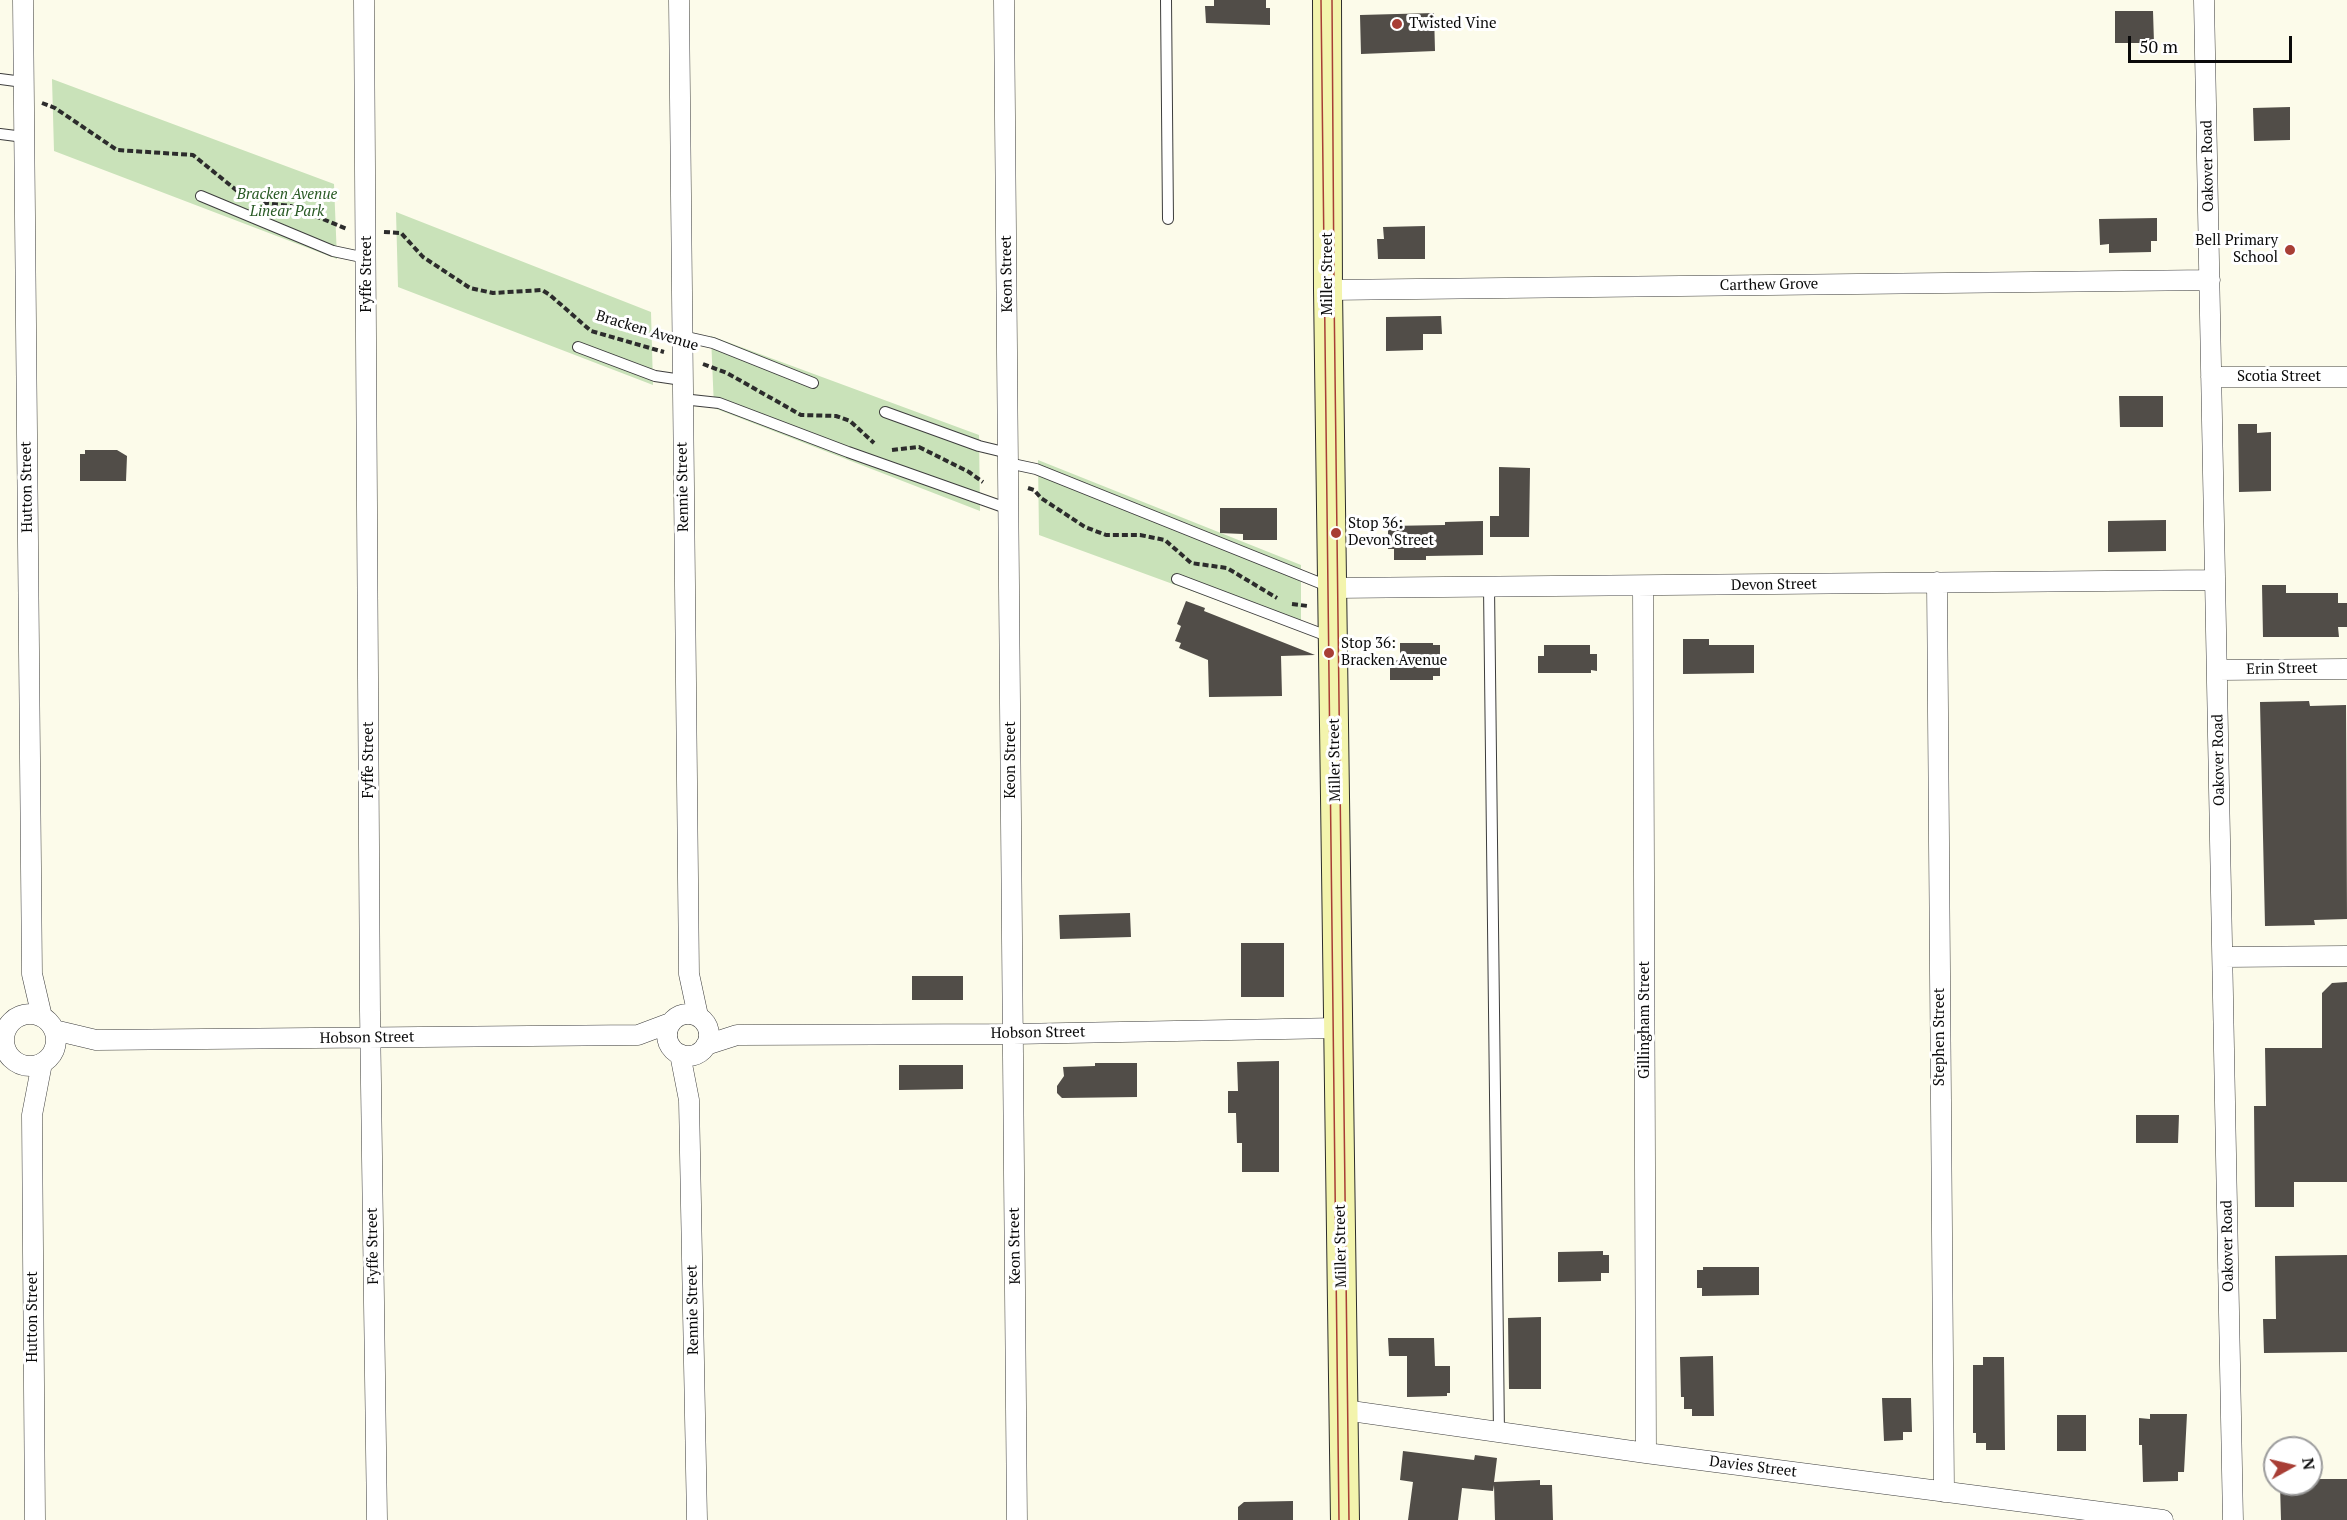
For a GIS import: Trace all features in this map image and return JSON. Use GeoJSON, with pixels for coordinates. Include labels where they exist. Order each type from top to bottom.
{"type":"FeatureCollection","features":[{"type":"Feature","properties":{"kind":"street","name":"Hutton Street"},"geometry":{"type":"LineString","coordinates":[[22,0],[32,974],[48,1024]]}},
{"type":"Feature","properties":{"kind":"street","name":"Fyffe Street"},"geometry":{"type":"LineString","coordinates":[[364,0],[376,1520]]}},
{"type":"Feature","properties":{"kind":"street","name":"Rennie Street"},"geometry":{"type":"LineString","coordinates":[[679,0],[689,974],[703,1021]]}},
{"type":"Feature","properties":{"kind":"street","name":"Keon Street"},"geometry":{"type":"LineString","coordinates":[[1004,0],[1017,1520]]}},
{"type":"Feature","properties":{"kind":"street","name":"Miller Street"},"geometry":{"type":"LineString","coordinates":[[1327,0],[1328,290],[1345,1520]]}},
{"type":"Feature","properties":{"kind":"street","name":"Oakover Road"},"geometry":{"type":"LineString","coordinates":[[2204,0],[2233,1520]]}},
{"type":"Feature","properties":{"kind":"street","name":"Carthew Grove"},"geometry":{"type":"LineString","coordinates":[[1328,290],[2210,280]]}},
{"type":"Feature","properties":{"kind":"street","name":"Scotia Street"},"geometry":{"type":"LineString","coordinates":[[2211,378],[2347,376]]}},
{"type":"Feature","properties":{"kind":"street","name":"Devon Street"},"geometry":{"type":"LineString","coordinates":[[1333,588],[2215,580]]}},
{"type":"Feature","properties":{"kind":"street","name":"Stephen Street"},"geometry":{"type":"LineString","coordinates":[[1937,582],[1944,1492]]}},
{"type":"Feature","properties":{"kind":"street","name":"Gillingham Street"},"geometry":{"type":"LineString","coordinates":[[1643,586],[1646,1454]]}},
{"type":"Feature","properties":{"kind":"street","name":"Erin Street"},"geometry":{"type":"LineString","coordinates":[[2217,670],[2347,669]]}},
{"type":"Feature","properties":{"kind":"street"},"geometry":{"type":"LineString","coordinates":[[2223,957],[2347,956]]}},
{"type":"Feature","properties":{"kind":"street","name":"Hutton Street"},"geometry":{"type":"LineString","coordinates":[[9,1026],[32,974]]}},
{"type":"Feature","properties":{"kind":"street","name":"Rennie Street"},"geometry":{"type":"LineString","coordinates":[[674,1020],[689,974]]}},
{"type":"Feature","properties":{"kind":"street"},"geometry":{"type":"LineString","coordinates":[[688,1013],[703,1021],[709,1034],[689,1050],[667,1036],[674,1020],[688,1013]]}},
{"type":"Feature","properties":{"kind":"street"},"geometry":{"type":"LineString","coordinates":[[35,1015],[48,1024],[56,1038],[47,1058],[27,1065],[9,1054],[5,1037],[9,1026],[35,1015]]}},
{"type":"Feature","properties":{"kind":"street","name":"Hobson Street"},"geometry":{"type":"LineString","coordinates":[[638,1035],[674,1020]]}},
{"type":"Feature","properties":{"kind":"street","name":"Hobson Street"},"geometry":{"type":"LineString","coordinates":[[703,1021],[737,1035]]}},
{"type":"Feature","properties":{"kind":"street","name":"Hobson Street"},"geometry":{"type":"LineString","coordinates":[[48,1024],[96,1040],[638,1035],[689,1050],[737,1035],[1013,1034],[1338,1028]]}},
{"type":"Feature","properties":{"kind":"street","name":"Hobson Street"},"geometry":{"type":"LineString","coordinates":[[47,1058],[96,1040]]}},
{"type":"Feature","properties":{"kind":"street","name":"Rennie Street"},"geometry":{"type":"LineString","coordinates":[[689,1050],[697,1520]]}},
{"type":"Feature","properties":{"kind":"street","name":"Hutton Street"},"geometry":{"type":"LineString","coordinates":[[9,1054],[32,1115]]}},
{"type":"Feature","properties":{"kind":"street","name":"Hutton Street"},"geometry":{"type":"LineString","coordinates":[[35,1520],[32,1115],[47,1058]]}},
{"type":"Feature","properties":{"kind":"street","name":"Davies Street"},"geometry":{"type":"LineString","coordinates":[[1344,1410],[1646,1454],[2163,1520]]}},
{"type":"Feature","properties":{"kind":"lane"},"geometry":{"type":"LineString","coordinates":[[1166,0],[1168,219]]}},
{"type":"Feature","properties":{"kind":"lane"},"geometry":{"type":"LineString","coordinates":[[0,79],[23,91]]}},
{"type":"Feature","properties":{"kind":"lane"},"geometry":{"type":"LineString","coordinates":[[0,134],[24,137]]}},
{"type":"Feature","properties":{"kind":"lane"},"geometry":{"type":"LineString","coordinates":[[201,196],[333,251],[366,258]]}},
{"type":"Feature","properties":{"kind":"lane","name":"Bracken Avenue"},"geometry":{"type":"LineString","coordinates":[[682,336],[713,344],[813,384]]}},
{"type":"Feature","properties":{"kind":"lane"},"geometry":{"type":"LineString","coordinates":[[578,347],[655,376],[682,390],[1009,509]]}},
{"type":"Feature","properties":{"kind":"lane"},"geometry":{"type":"LineString","coordinates":[[885,412],[979,446],[1333,588]]}},
{"type":"Feature","properties":{"kind":"lane"},"geometry":{"type":"LineString","coordinates":[[1177,579],[1333,639]]}},
{"type":"Feature","properties":{"kind":"lane"},"geometry":{"type":"LineString","coordinates":[[1489,587],[1499,1432]]}},
{"type":"Feature","properties":{"kind":"path"},"geometry":{"type":"LineString","coordinates":[[23,91],[55,108],[117,150],[193,155],[242,195]]}},
{"type":"Feature","properties":{"kind":"path","name":"Bracken Avenue"},"geometry":{"type":"LineString","coordinates":[[261,203],[291,206],[345,229],[401,233],[423,257],[471,288],[493,293],[542,290],[591,331],[682,357],[727,373],[801,415],[836,416],[850,421],[877,446]]}},
{"type":"Feature","properties":{"kind":"path"},"geometry":{"type":"LineString","coordinates":[[882,449],[919,447],[969,472],[989,486],[1034,490],[1041,498],[1085,527],[1106,535],[1140,535],[1165,540],[1191,563],[1227,568],[1287,604]]}},
{"type":"Feature","properties":{"kind":"green space","name":"Bracken Avenue Linear Park"},"geometry":{"type":"Polygon","coordinates":[[[52,79],[334,184],[337,259],[54,151],[52,79]]]}},
{"type":"Feature","properties":{"kind":"green space"},"geometry":{"type":"Polygon","coordinates":[[[396,212],[651,312],[653,385],[398,287],[396,212]]]}},
{"type":"Feature","properties":{"kind":"green space"},"geometry":{"type":"Polygon","coordinates":[[[711,336],[979,435],[980,511],[714,408],[711,336]]]}},
{"type":"Feature","properties":{"kind":"green space"},"geometry":{"type":"Polygon","coordinates":[[[1038,460],[1301,565],[1301,631],[1039,535],[1038,460]]]}},
{"type":"Feature","properties":{"kind":"building"},"geometry":{"type":"Polygon","coordinates":[[[1214,0],[1266,0],[1266,8],[1270,8],[1270,25],[1206,23],[1205,6],[1214,6],[1214,0]]]}},
{"type":"Feature","properties":{"kind":"building"},"geometry":{"type":"Polygon","coordinates":[[[2115,11],[2153,11],[2154,43],[2115,43],[2115,11]]]}},
{"type":"Feature","properties":{"kind":"building"},"geometry":{"type":"Polygon","coordinates":[[[1434,13],[1435,51],[1361,54],[1360,15],[1434,13]]]}},
{"type":"Feature","properties":{"kind":"building"},"geometry":{"type":"Polygon","coordinates":[[[2290,107],[2290,140],[2254,141],[2253,108],[2290,107]]]}},
{"type":"Feature","properties":{"kind":"building"},"geometry":{"type":"Polygon","coordinates":[[[2157,218],[2157,241],[2151,241],[2151,252],[2109,253],[2109,244],[2100,245],[2099,219],[2157,218]]]}},
{"type":"Feature","properties":{"kind":"building"},"geometry":{"type":"Polygon","coordinates":[[[1425,226],[1425,259],[1378,259],[1377,239],[1384,239],[1383,227],[1425,226]]]}},
{"type":"Feature","properties":{"kind":"building"},"geometry":{"type":"Polygon","coordinates":[[[1441,316],[1442,334],[1423,334],[1423,350],[1386,351],[1386,317],[1441,316]]]}},
{"type":"Feature","properties":{"kind":"building"},"geometry":{"type":"Polygon","coordinates":[[[2119,396],[2163,396],[2163,427],[2120,427],[2119,396]]]}},
{"type":"Feature","properties":{"kind":"building"},"geometry":{"type":"Polygon","coordinates":[[[2238,424],[2257,424],[2257,433],[2271,432],[2271,491],[2239,492],[2238,424]]]}},
{"type":"Feature","properties":{"kind":"building"},"geometry":{"type":"Polygon","coordinates":[[[85,450],[117,450],[127,456],[126,481],[80,481],[80,454],[85,454],[85,450]]]}},
{"type":"Feature","properties":{"kind":"building"},"geometry":{"type":"Polygon","coordinates":[[[1499,467],[1530,468],[1529,537],[1490,537],[1490,516],[1499,516],[1499,467]]]}},
{"type":"Feature","properties":{"kind":"building"},"geometry":{"type":"Polygon","coordinates":[[[1220,508],[1277,508],[1277,540],[1243,540],[1243,534],[1220,533],[1220,508]]]}},
{"type":"Feature","properties":{"kind":"building"},"geometry":{"type":"Polygon","coordinates":[[[2166,520],[2166,551],[2108,552],[2108,521],[2166,520]]]}},
{"type":"Feature","properties":{"kind":"building"},"geometry":{"type":"Polygon","coordinates":[[[1483,521],[1483,555],[1426,556],[1426,560],[1394,560],[1394,549],[1388,549],[1388,526],[1445,525],[1445,522],[1483,521]]]}},
{"type":"Feature","properties":{"kind":"building"},"geometry":{"type":"Polygon","coordinates":[[[2262,585],[2286,585],[2286,593],[2338,593],[2338,603],[2347,603],[2347,627],[2338,627],[2339,637],[2263,637],[2262,585]]]}},
{"type":"Feature","properties":{"kind":"building"},"geometry":{"type":"Polygon","coordinates":[[[1186,601],[1205,608],[1204,611],[1315,655],[1281,656],[1282,696],[1209,697],[1208,660],[1179,648],[1181,643],[1175,641],[1181,626],[1177,624],[1186,601]]]}},
{"type":"Feature","properties":{"kind":"building"},"geometry":{"type":"Polygon","coordinates":[[[1683,639],[1709,639],[1709,645],[1754,645],[1754,673],[1683,674],[1683,639]]]}},
{"type":"Feature","properties":{"kind":"building"},"geometry":{"type":"Polygon","coordinates":[[[1400,643],[1440,645],[1440,676],[1433,676],[1433,680],[1390,680],[1390,660],[1400,660],[1400,643]]]}},
{"type":"Feature","properties":{"kind":"building"},"geometry":{"type":"Polygon","coordinates":[[[1544,645],[1590,645],[1590,654],[1597,654],[1597,671],[1538,673],[1538,656],[1544,656],[1544,645]]]}},
{"type":"Feature","properties":{"kind":"building"},"geometry":{"type":"Polygon","coordinates":[[[2309,701],[2310,706],[2346,705],[2347,919],[2314,920],[2315,925],[2265,926],[2260,702],[2309,701]]]}},
{"type":"Feature","properties":{"kind":"building"},"geometry":{"type":"Polygon","coordinates":[[[1130,913],[1131,937],[1060,939],[1059,915],[1130,913]]]}},
{"type":"Feature","properties":{"kind":"building"},"geometry":{"type":"Polygon","coordinates":[[[1241,943],[1284,943],[1284,997],[1241,997],[1241,943]]]}},
{"type":"Feature","properties":{"kind":"building"},"geometry":{"type":"Polygon","coordinates":[[[912,976],[963,976],[963,1000],[912,1000],[912,976]]]}},
{"type":"Feature","properties":{"kind":"building"},"geometry":{"type":"Polygon","coordinates":[[[2347,982],[2347,1182],[2294,1182],[2294,1207],[2255,1207],[2254,1106],[2266,1106],[2265,1048],[2322,1048],[2322,993],[2332,983],[2347,982]]]}},
{"type":"Feature","properties":{"kind":"building"},"geometry":{"type":"Polygon","coordinates":[[[1279,1061],[1279,1172],[1242,1172],[1242,1143],[1237,1143],[1236,1113],[1228,1113],[1228,1091],[1238,1091],[1237,1062],[1279,1061]]]}},
{"type":"Feature","properties":{"kind":"building"},"geometry":{"type":"Polygon","coordinates":[[[1095,1063],[1137,1063],[1137,1097],[1062,1098],[1057,1093],[1057,1086],[1064,1076],[1063,1067],[1095,1066],[1095,1063]]]}},
{"type":"Feature","properties":{"kind":"building"},"geometry":{"type":"Polygon","coordinates":[[[899,1065],[963,1065],[963,1089],[899,1090],[899,1065]]]}},
{"type":"Feature","properties":{"kind":"building"},"geometry":{"type":"Polygon","coordinates":[[[2136,1115],[2179,1115],[2178,1143],[2136,1143],[2136,1115]]]}},
{"type":"Feature","properties":{"kind":"building"},"geometry":{"type":"Polygon","coordinates":[[[1603,1251],[1603,1255],[1609,1255],[1609,1273],[1601,1273],[1601,1281],[1558,1282],[1558,1252],[1603,1251]]]}},
{"type":"Feature","properties":{"kind":"building"},"geometry":{"type":"Polygon","coordinates":[[[2347,1255],[2347,1352],[2264,1353],[2263,1319],[2276,1319],[2275,1256],[2347,1255]]]}},
{"type":"Feature","properties":{"kind":"building"},"geometry":{"type":"Polygon","coordinates":[[[1703,1267],[1759,1267],[1759,1295],[1702,1296],[1702,1288],[1697,1288],[1697,1270],[1703,1270],[1703,1267]]]}},
{"type":"Feature","properties":{"kind":"building"},"geometry":{"type":"Polygon","coordinates":[[[1541,1317],[1541,1389],[1509,1389],[1508,1318],[1541,1317]]]}},
{"type":"Feature","properties":{"kind":"building"},"geometry":{"type":"Polygon","coordinates":[[[1388,1338],[1434,1338],[1435,1366],[1450,1366],[1450,1393],[1447,1393],[1447,1396],[1407,1397],[1407,1356],[1389,1356],[1388,1338]]]}},
{"type":"Feature","properties":{"kind":"building"},"geometry":{"type":"Polygon","coordinates":[[[1713,1356],[1714,1416],[1692,1416],[1692,1409],[1684,1409],[1684,1397],[1681,1397],[1680,1357],[1713,1356]]]}},
{"type":"Feature","properties":{"kind":"building"},"geometry":{"type":"Polygon","coordinates":[[[1983,1357],[2004,1357],[2005,1450],[1986,1450],[1986,1443],[1976,1443],[1976,1433],[1973,1433],[1973,1365],[1983,1365],[1983,1357]]]}},
{"type":"Feature","properties":{"kind":"building"},"geometry":{"type":"Polygon","coordinates":[[[1882,1398],[1911,1398],[1912,1432],[1903,1432],[1903,1440],[1884,1441],[1882,1398]]]}},
{"type":"Feature","properties":{"kind":"building"},"geometry":{"type":"Polygon","coordinates":[[[2150,1414],[2187,1414],[2184,1472],[2178,1472],[2178,1481],[2143,1482],[2139,1418],[2150,1419],[2150,1414]]]}},
{"type":"Feature","properties":{"kind":"building"},"geometry":{"type":"Polygon","coordinates":[[[2057,1415],[2086,1415],[2086,1451],[2057,1451],[2057,1415]]]}},
{"type":"Feature","properties":{"kind":"building"},"geometry":{"type":"Polygon","coordinates":[[[1403,1451],[1474,1460],[1475,1455],[1497,1458],[1494,1482],[1540,1480],[1540,1485],[1552,1485],[1553,1520],[1495,1520],[1494,1485],[1493,1491],[1462,1488],[1458,1520],[1408,1520],[1413,1482],[1400,1480],[1403,1451]]]}},
{"type":"Feature","properties":{"kind":"building"},"geometry":{"type":"Polygon","coordinates":[[[2323,1479],[2347,1479],[2347,1520],[2281,1520],[2280,1496],[2323,1496],[2323,1479]]]}},
{"type":"Feature","properties":{"kind":"building"},"geometry":{"type":"Polygon","coordinates":[[[1293,1501],[1293,1520],[1238,1520],[1238,1507],[1244,1502],[1293,1501]]]}},
{"type":"Feature","properties":{"kind":"tram line"},"geometry":{"type":"LineString","coordinates":[[1321,0],[1339,1520]]}},
{"type":"Feature","properties":{"kind":"tram line"},"geometry":{"type":"LineString","coordinates":[[1332,0],[1349,1520]]}},
{"type":"Feature","properties":{"kind":"place","name":"Twisted Vine"},"geometry":{"type":"Point","coordinates":[1397,24]}},
{"type":"Feature","properties":{"kind":"place","name":"Bell Primary School"},"geometry":{"type":"Point","coordinates":[2290,250]}},
{"type":"Feature","properties":{"kind":"place","name":"Stop 36: Devon Street"},"geometry":{"type":"Point","coordinates":[1336,533]}},
{"type":"Feature","properties":{"kind":"place","name":"Stop 36: Bracken Avenue"},"geometry":{"type":"Point","coordinates":[1329,653]}}]}
